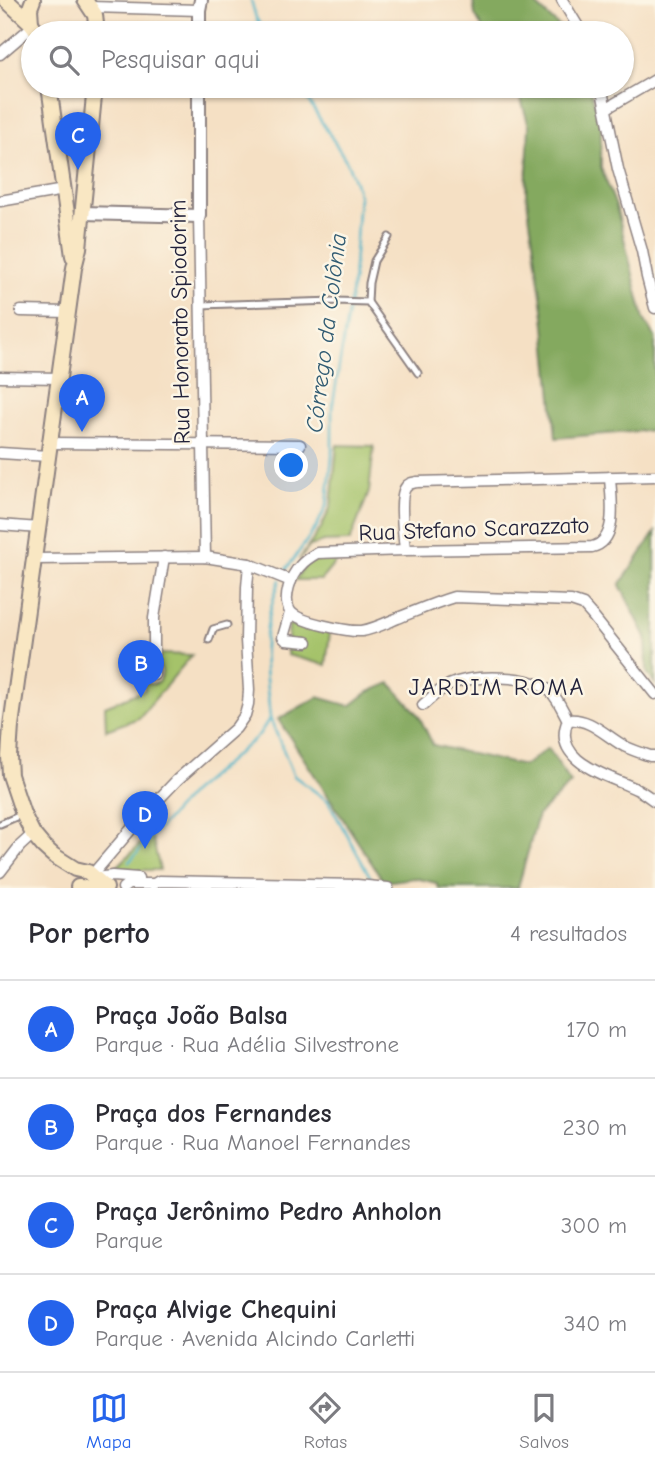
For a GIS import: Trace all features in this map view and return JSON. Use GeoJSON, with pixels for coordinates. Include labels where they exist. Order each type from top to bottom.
{"type":"FeatureCollection","features":[{"type":"Feature","properties":{"kind":"main road"},"geometry":{"type":"LineString","coordinates":[[6,0],[27,21]]}},
{"type":"Feature","properties":{"kind":"main road"},"geometry":{"type":"LineString","coordinates":[[33,0],[30,8],[33,21]]}},
{"type":"Feature","properties":{"kind":"main road"},"geometry":{"type":"LineString","coordinates":[[88,3],[96,21]]}},
{"type":"Feature","properties":{"kind":"main road"},"geometry":{"type":"LineString","coordinates":[[51,98],[74,268]]}},
{"type":"Feature","properties":{"kind":"main road"},"geometry":{"type":"LineString","coordinates":[[75,869],[77,888],[98,882],[88,872],[75,869],[53,855],[33,834],[10,775],[6,727],[35,559],[74,268],[79,248],[94,98]]}},
{"type":"Feature","properties":{"kind":"main road"},"geometry":{"type":"LineString","coordinates":[[65,193],[73,210],[83,213]]}},
{"type":"Feature","properties":{"kind":"street"},"geometry":{"type":"LineString","coordinates":[[562,0],[575,21]]}},
{"type":"Feature","properties":{"kind":"street"},"geometry":{"type":"LineString","coordinates":[[88,3],[200,5]]}},
{"type":"Feature","properties":{"kind":"street"},"geometry":{"type":"LineString","coordinates":[[0,54],[21,38]]}},
{"type":"Feature","properties":{"kind":"street"},"geometry":{"type":"LineString","coordinates":[[634,92],[655,80]]}},
{"type":"Feature","properties":{"kind":"street","name":"Rua Honorato Spiodorim"},"geometry":{"type":"LineString","coordinates":[[199,98],[205,557]]}},
{"type":"Feature","properties":{"kind":"street"},"geometry":{"type":"LineString","coordinates":[[604,98],[618,169],[655,308]]}},
{"type":"Feature","properties":{"kind":"street"},"geometry":{"type":"LineString","coordinates":[[607,108],[624,98]]}},
{"type":"Feature","properties":{"kind":"street"},"geometry":{"type":"LineString","coordinates":[[0,201],[65,193]]}},
{"type":"Feature","properties":{"kind":"street"},"geometry":{"type":"LineString","coordinates":[[83,213],[200,216]]}},
{"type":"Feature","properties":{"kind":"street"},"geometry":{"type":"LineString","coordinates":[[21,311],[68,312]]}},
{"type":"Feature","properties":{"kind":"street"},"geometry":{"type":"LineString","coordinates":[[0,377],[60,378]]}},
{"type":"Feature","properties":{"kind":"street"},"geometry":{"type":"LineString","coordinates":[[0,453],[203,445],[300,445]]}},
{"type":"Feature","properties":{"kind":"street"},"geometry":{"type":"LineString","coordinates":[[405,550],[403,497],[407,487],[417,482],[655,476]]}},
{"type":"Feature","properties":{"kind":"street","name":"Rua Stefano Scarazzato"},"geometry":{"type":"LineString","coordinates":[[288,580],[308,558],[317,554],[600,545],[605,540],[611,524],[610,477]]}},
{"type":"Feature","properties":{"kind":"street"},"geometry":{"type":"LineString","coordinates":[[0,526],[39,528]]}},
{"type":"Feature","properties":{"kind":"street"},"geometry":{"type":"LineString","coordinates":[[35,559],[205,557],[249,564],[288,580],[287,604],[290,613],[283,637],[286,640],[307,642]]}},
{"type":"Feature","properties":{"kind":"street"},"geometry":{"type":"LineString","coordinates":[[154,675],[154,618],[164,558]]}},
{"type":"Feature","properties":{"kind":"street"},"geometry":{"type":"LineString","coordinates":[[98,882],[139,820],[177,780],[236,728],[245,715],[249,690],[246,639],[249,564]]}},
{"type":"Feature","properties":{"kind":"street"},"geometry":{"type":"LineString","coordinates":[[290,613],[315,624],[359,631],[454,597],[571,601],[583,605],[655,694]]}},
{"type":"Feature","properties":{"kind":"street"},"geometry":{"type":"LineString","coordinates":[[423,705],[450,684],[493,678],[529,680],[553,694],[568,720]]}},
{"type":"Feature","properties":{"kind":"street"},"geometry":{"type":"LineString","coordinates":[[568,720],[584,721],[624,746],[655,756]]}},
{"type":"Feature","properties":{"kind":"street"},"geometry":{"type":"LineString","coordinates":[[568,720],[564,730],[565,740],[574,757],[596,773],[639,790],[655,801]]}},
{"type":"Feature","properties":{"kind":"street"},"geometry":{"type":"LineString","coordinates":[[0,872],[33,834]]}},
{"type":"Feature","properties":{"kind":"street"},"geometry":{"type":"LineString","coordinates":[[98,882],[112,876],[154,878],[159,881],[386,887]]}},
{"type":"Feature","properties":{"kind":"street"},"geometry":{"type":"LineString","coordinates":[[123,888],[128,884],[154,884],[159,881]]}},
{"type":"Feature","properties":{"kind":"lane"},"geometry":{"type":"LineString","coordinates":[[389,237],[374,261],[368,302],[418,373]]}},
{"type":"Feature","properties":{"kind":"lane"},"geometry":{"type":"LineString","coordinates":[[200,306],[368,302]]}},
{"type":"Feature","properties":{"kind":"lane"},"geometry":{"type":"LineString","coordinates":[[209,640],[213,629],[227,625]]}},
{"type":"Feature","properties":{"kind":"lane"},"geometry":{"type":"LineString","coordinates":[[0,824],[23,814]]}},
{"type":"Feature","properties":{"kind":"green space"},"geometry":{"type":"Polygon","coordinates":[[[473,0],[531,0],[553,21],[478,21],[473,0]]]}},
{"type":"Feature","properties":{"kind":"green space"},"geometry":{"type":"Polygon","coordinates":[[[521,98],[593,98],[601,123],[601,168],[616,206],[644,319],[655,338],[655,430],[556,438],[544,316],[526,193],[529,126],[521,98]]]}},
{"type":"Feature","properties":{"kind":"green space"},"geometry":{"type":"Polygon","coordinates":[[[337,445],[374,446],[369,492],[350,541],[323,542],[310,546],[299,560],[321,528],[331,506],[337,445]]]}},
{"type":"Feature","properties":{"kind":"green space"},"geometry":{"type":"Polygon","coordinates":[[[655,532],[655,684],[647,673],[646,637],[620,585],[655,532]]]}},
{"type":"Feature","properties":{"kind":"green space"},"geometry":{"type":"Polygon","coordinates":[[[318,557],[339,558],[321,580],[295,580],[307,563],[318,557]]]}},
{"type":"Feature","properties":{"kind":"green space"},"geometry":{"type":"Polygon","coordinates":[[[289,624],[330,632],[326,665],[287,655],[289,624]]]}},
{"type":"Feature","properties":{"kind":"green space"},"geometry":{"type":"Polygon","coordinates":[[[158,654],[192,655],[139,718],[106,730],[105,706],[145,690],[143,682],[159,682],[162,671],[158,654]]]}},
{"type":"Feature","properties":{"kind":"green space"},"geometry":{"type":"Polygon","coordinates":[[[390,683],[418,714],[433,745],[524,766],[548,748],[571,783],[538,815],[518,888],[439,888],[436,883],[415,878],[384,882],[278,719],[318,697],[350,706],[368,692],[390,683]]]}},
{"type":"Feature","properties":{"kind":"green space"},"geometry":{"type":"Polygon","coordinates":[[[151,833],[160,870],[115,870],[117,867],[151,833]]]}},
{"type":"Feature","properties":{"kind":"waterway","name":"Córrego da Colônia"},"geometry":{"type":"LineString","coordinates":[[251,0],[258,21]]}},
{"type":"Feature","properties":{"kind":"waterway","name":"Córrego da Colônia"},"geometry":{"type":"LineString","coordinates":[[283,574],[317,526],[327,504],[332,457],[332,409],[353,282],[359,196],[347,162],[307,98]]}},
{"type":"Feature","properties":{"kind":"waterway","name":"Córrego da Colônia"},"geometry":{"type":"LineString","coordinates":[[129,862],[191,793],[258,736],[270,718],[265,645],[270,612],[280,580]]}},
{"type":"Feature","properties":{"kind":"waterway"},"geometry":{"type":"LineString","coordinates":[[270,718],[294,776],[328,801],[372,880]]}},
{"type":"Feature","properties":{"kind":"place","name":"Praça Jerônimo Pedro Anholon"},"geometry":{"type":"Point","coordinates":[78,170]}},
{"type":"Feature","properties":{"kind":"place","name":"Praça João Balsa"},"geometry":{"type":"Point","coordinates":[82,432]}},
{"type":"Feature","properties":{"kind":"place","name":"Praça dos Fernandes"},"geometry":{"type":"Point","coordinates":[141,698]}},
{"type":"Feature","properties":{"kind":"place","name":"Praça Alvige Chequini"},"geometry":{"type":"Point","coordinates":[145,849]}},
{"type":"Feature","properties":{"kind":"district","name":"JARDIM ROMA"},"geometry":{"type":"Point","coordinates":[497,687]}}]}
